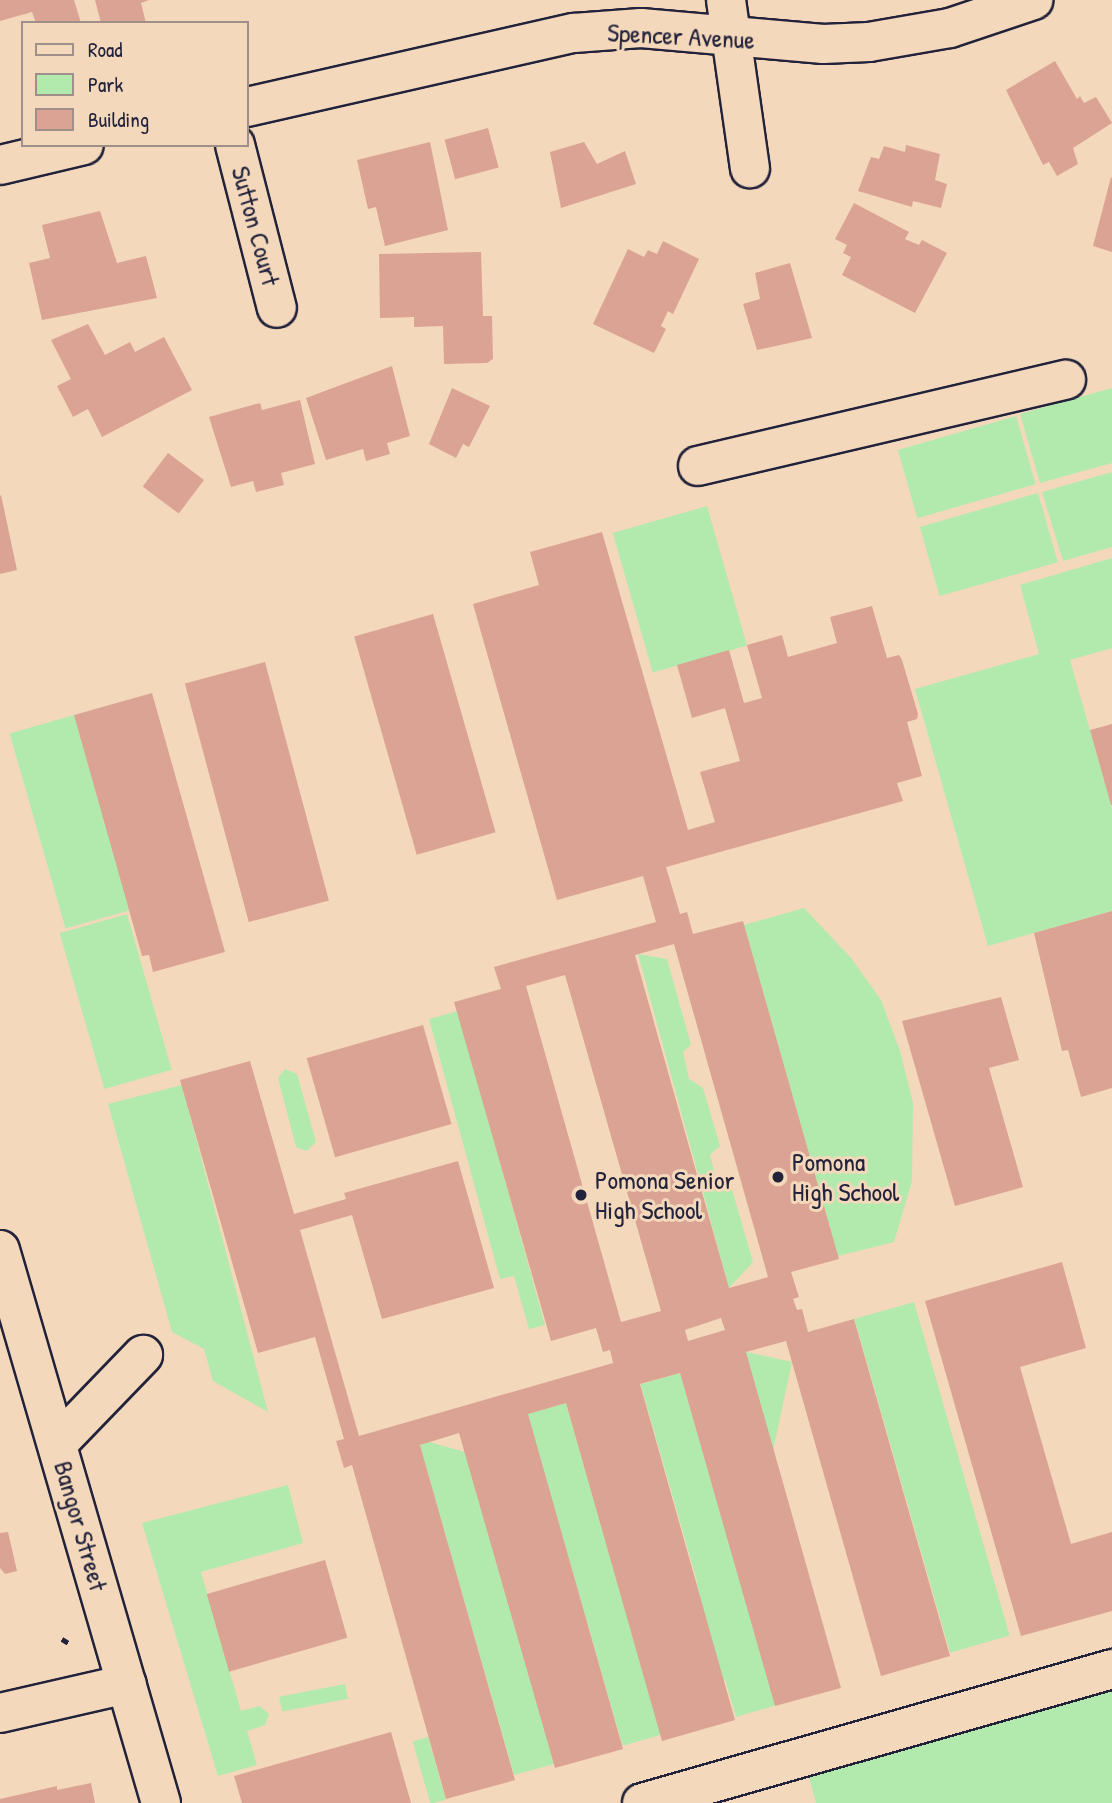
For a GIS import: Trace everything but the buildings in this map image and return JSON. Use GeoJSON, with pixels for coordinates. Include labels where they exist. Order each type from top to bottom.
{"type":"FeatureCollection","features":[{"type":"Feature","properties":{"kind":"street"},"geometry":{"type":"LineString","coordinates":[[726,0],[751,167]]}},
{"type":"Feature","properties":{"kind":"street","name":"Spencer Avenue"},"geometry":{"type":"LineString","coordinates":[[248,107],[574,33],[641,28],[823,44],[908,38],[1033,0]]}},
{"type":"Feature","properties":{"kind":"street"},"geometry":{"type":"LineString","coordinates":[[0,165],[76,147]]}},
{"type":"Feature","properties":{"kind":"street","name":"Sutton Court"},"geometry":{"type":"LineString","coordinates":[[236,147],[277,308]]}},
{"type":"Feature","properties":{"kind":"street"},"geometry":{"type":"LineString","coordinates":[[698,466],[1066,380]]}},
{"type":"Feature","properties":{"kind":"street","name":"Bangor Street"},"geometry":{"type":"LineString","coordinates":[[0,1250],[161,1803]]}},
{"type":"Feature","properties":{"kind":"street"},"geometry":{"type":"LineString","coordinates":[[57,1444],[144,1355]]}},
{"type":"Feature","properties":{"kind":"street"},"geometry":{"type":"LineString","coordinates":[[642,1803],[1112,1669]]}},
{"type":"Feature","properties":{"kind":"street"},"geometry":{"type":"LineString","coordinates":[[0,1713],[127,1684]]}},
{"type":"Feature","properties":{"kind":"path"},"geometry":{"type":"LineString","coordinates":[[62,1639],[70,1644]]}},
{"type":"Feature","properties":{"kind":"green space"},"geometry":{"type":"Polygon","coordinates":[[[1112,388],[1112,463],[1040,483],[1020,414],[1112,388]]]}},
{"type":"Feature","properties":{"kind":"green space"},"geometry":{"type":"Polygon","coordinates":[[[1016,416],[1036,484],[917,518],[898,450],[1016,416]]]}},
{"type":"Feature","properties":{"kind":"green space"},"geometry":{"type":"Polygon","coordinates":[[[1112,472],[1112,547],[1063,561],[1042,492],[1112,472]]]}},
{"type":"Feature","properties":{"kind":"green space"},"geometry":{"type":"Polygon","coordinates":[[[1038,493],[1058,562],[940,596],[920,527],[1038,493]]]}},
{"type":"Feature","properties":{"kind":"green space"},"geometry":{"type":"Polygon","coordinates":[[[707,506],[747,645],[653,672],[613,533],[707,506]]]}},
{"type":"Feature","properties":{"kind":"green space"},"geometry":{"type":"Polygon","coordinates":[[[1112,558],[1112,648],[1070,660],[1112,808],[1112,911],[988,946],[915,689],[1039,654],[1020,585],[1112,558]]]}},
{"type":"Feature","properties":{"kind":"green space"},"geometry":{"type":"Polygon","coordinates":[[[74,715],[130,910],[66,929],[10,733],[74,715]]]}},
{"type":"Feature","properties":{"kind":"green space"},"geometry":{"type":"Polygon","coordinates":[[[804,908],[851,958],[881,1000],[900,1051],[913,1103],[912,1181],[894,1242],[838,1256],[744,925],[804,908]]]}},
{"type":"Feature","properties":{"kind":"green space"},"geometry":{"type":"Polygon","coordinates":[[[127,914],[172,1070],[104,1089],[60,933],[127,914]]]}},
{"type":"Feature","properties":{"kind":"green space"},"geometry":{"type":"Polygon","coordinates":[[[638,954],[667,959],[691,1045],[683,1052],[689,1079],[703,1088],[720,1146],[710,1155],[716,1178],[731,1186],[753,1262],[729,1288],[638,954]]]}},
{"type":"Feature","properties":{"kind":"green space"},"geometry":{"type":"Polygon","coordinates":[[[458,1011],[545,1325],[529,1329],[514,1276],[500,1279],[429,1019],[458,1011]]]}},
{"type":"Feature","properties":{"kind":"green space"},"geometry":{"type":"Polygon","coordinates":[[[285,1069],[297,1074],[316,1142],[307,1151],[296,1147],[278,1078],[285,1069]]]}},
{"type":"Feature","properties":{"kind":"green space"},"geometry":{"type":"Polygon","coordinates":[[[182,1085],[268,1412],[213,1381],[204,1349],[172,1332],[108,1104],[182,1085]]]}},
{"type":"Feature","properties":{"kind":"green space"},"geometry":{"type":"Polygon","coordinates":[[[914,1302],[1010,1636],[950,1653],[854,1319],[914,1302]]]}},
{"type":"Feature","properties":{"kind":"green space"},"geometry":{"type":"Polygon","coordinates":[[[746,1352],[792,1362],[719,1703],[673,1693],[746,1352]]]}},
{"type":"Feature","properties":{"kind":"green space"},"geometry":{"type":"Polygon","coordinates":[[[680,1373],[775,1706],[736,1717],[641,1384],[680,1373]]]}},
{"type":"Feature","properties":{"kind":"green space"},"geometry":{"type":"Polygon","coordinates":[[[566,1403],[661,1735],[623,1746],[528,1414],[566,1403]]]}},
{"type":"Feature","properties":{"kind":"green space"},"geometry":{"type":"Polygon","coordinates":[[[429,1442],[465,1452],[554,1764],[514,1775],[420,1445],[429,1442]]]}},
{"type":"Feature","properties":{"kind":"green space"},"geometry":{"type":"Polygon","coordinates":[[[288,1485],[303,1543],[201,1572],[241,1711],[260,1706],[269,1714],[265,1725],[247,1731],[257,1765],[218,1776],[142,1523],[288,1485]]]}},
{"type":"Feature","properties":{"kind":"green space"},"geometry":{"type":"Polygon","coordinates":[[[1112,1680],[1112,1803],[816,1803],[806,1767],[1112,1680]]]}},
{"type":"Feature","properties":{"kind":"green space"},"geometry":{"type":"Polygon","coordinates":[[[345,1684],[348,1699],[282,1712],[279,1697],[345,1684]]]}},
{"type":"Feature","properties":{"kind":"green space"},"geometry":{"type":"Polygon","coordinates":[[[428,1737],[446,1799],[430,1803],[413,1741],[428,1737]]]}},
{"type":"Feature","properties":{"kind":"place","name":"Pomona High School"},"geometry":{"type":"Point","coordinates":[778,1177]}},
{"type":"Feature","properties":{"kind":"place","name":"Pomona Senior High School"},"geometry":{"type":"Point","coordinates":[581,1195]}}]}
